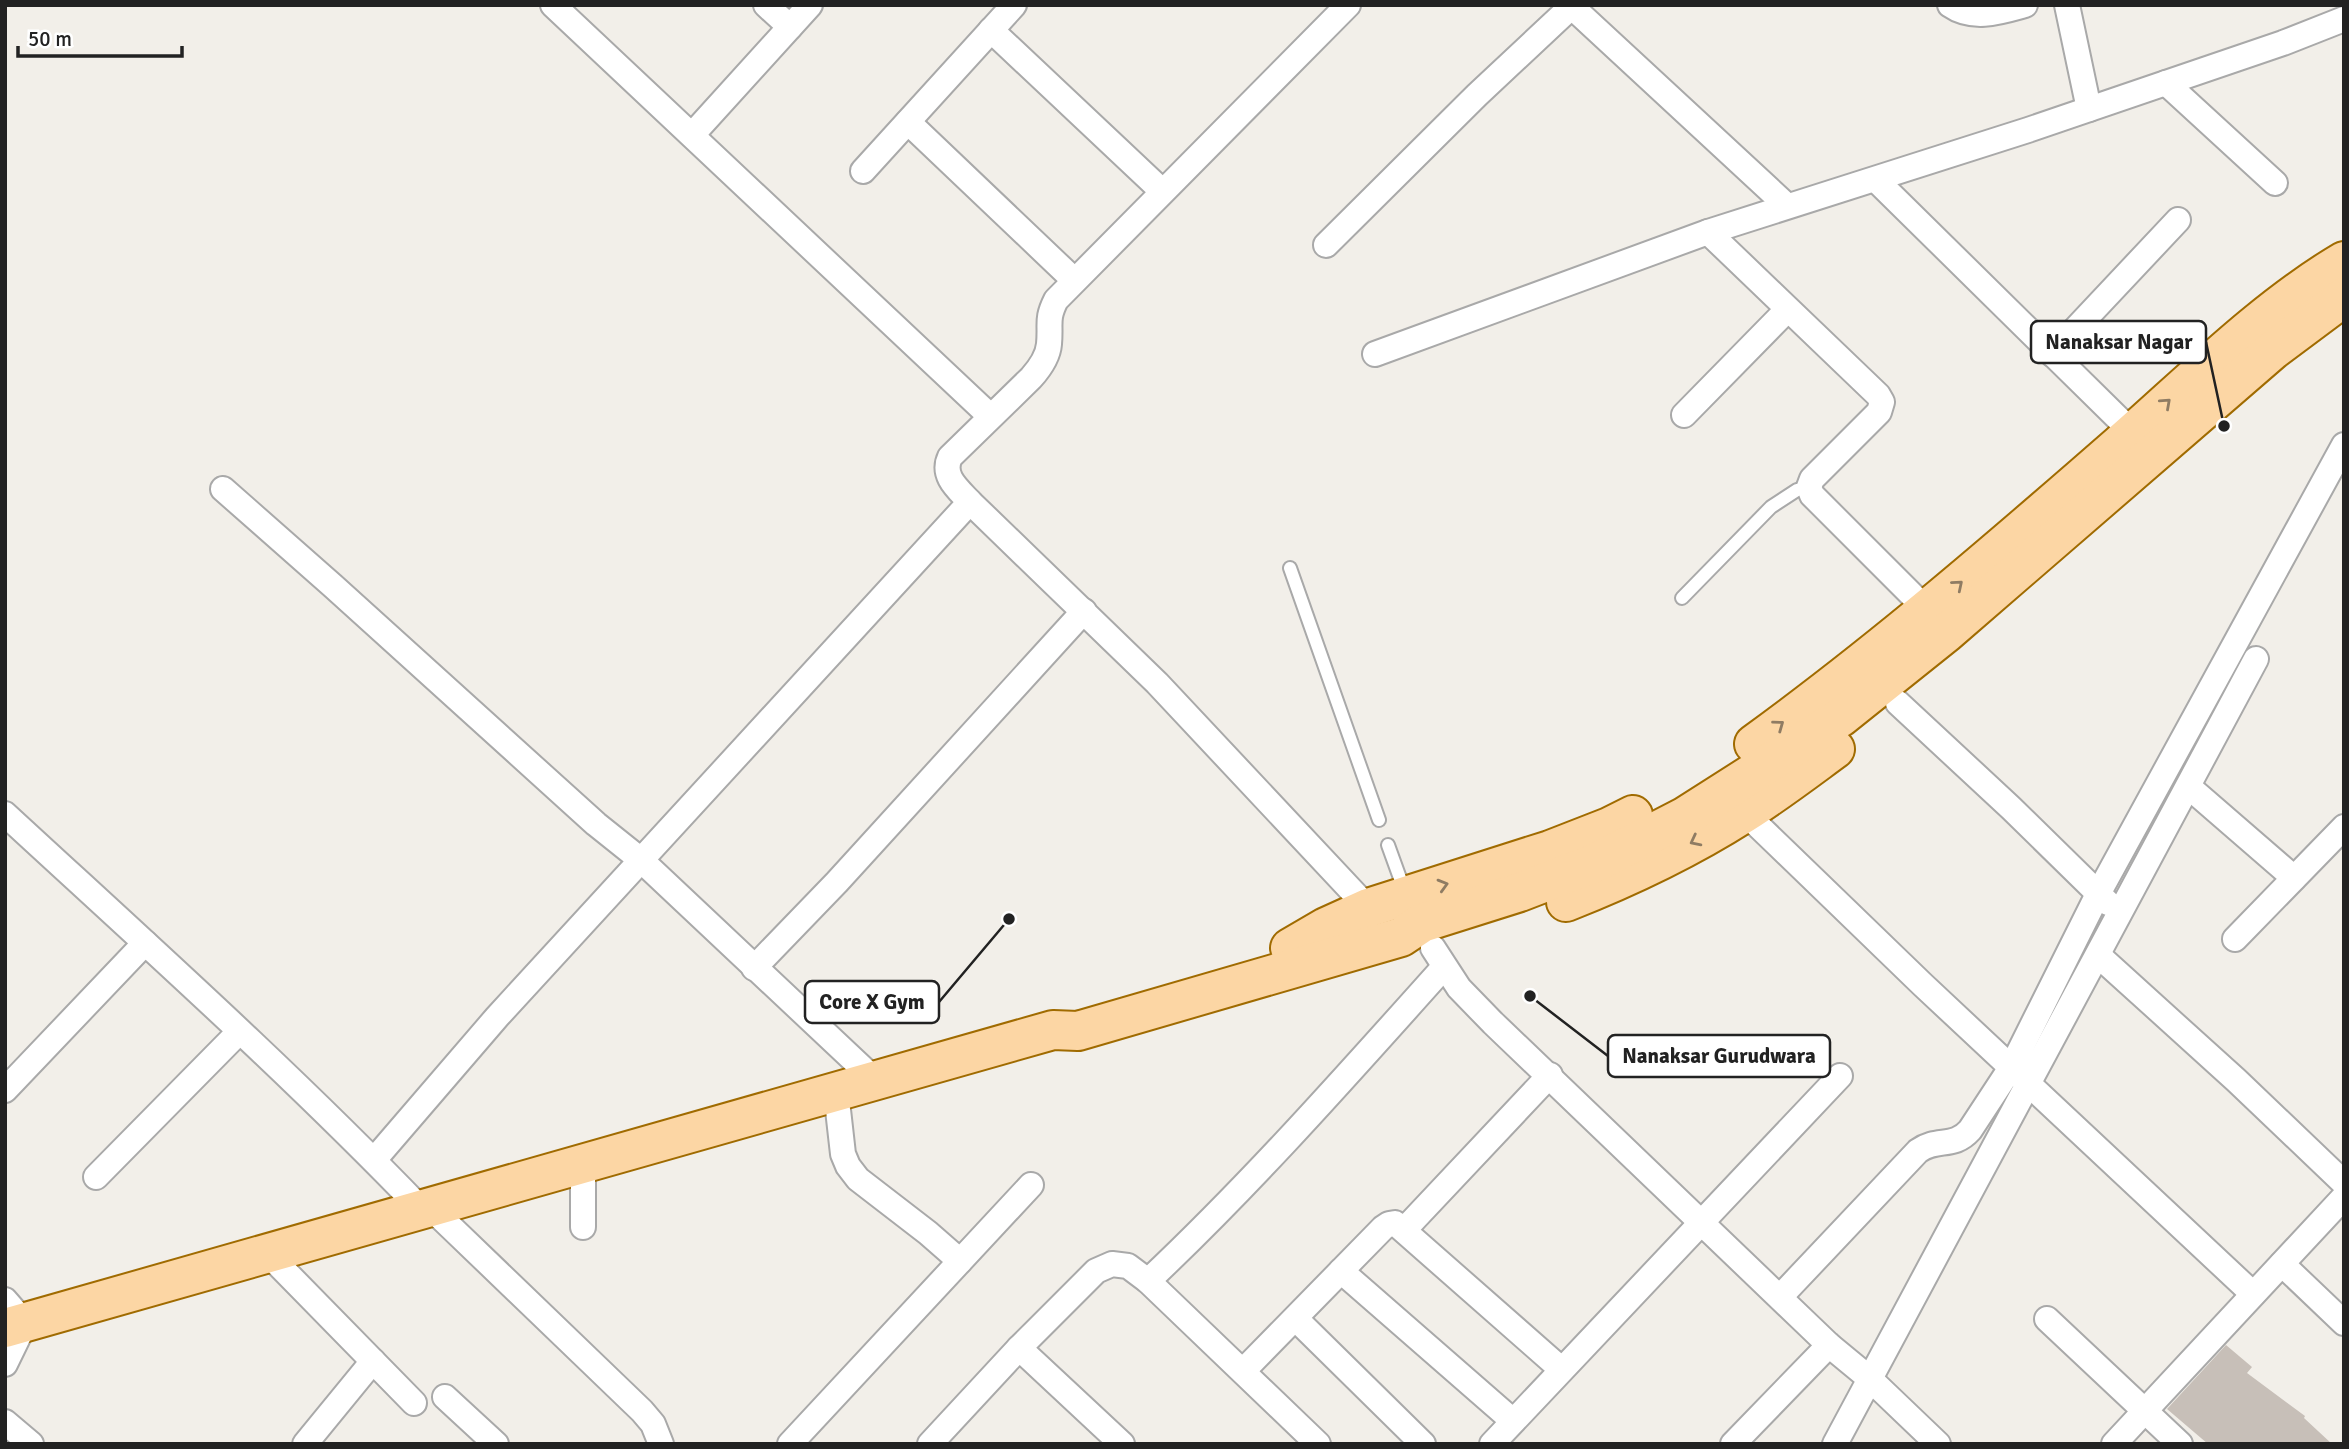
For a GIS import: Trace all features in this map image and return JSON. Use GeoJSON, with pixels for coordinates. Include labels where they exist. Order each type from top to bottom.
{"type":"FeatureCollection","features":[{"type":"Feature","properties":{"kind":"main road"},"geometry":{"type":"LineString","coordinates":[[1426,933],[1515,862],[1609,827],[1700,778],[1754,744],[1835,685],[1927,610],[2245,334],[2325,272],[2344,261]]}},
{"type":"Feature","properties":{"kind":"main road"},"geometry":{"type":"LineString","coordinates":[[12,1317],[269,1255],[583,1166],[1053,1030],[1075,1014],[1154,1000],[1293,959],[1397,920],[1426,933],[1595,863],[1684,817],[1841,717],[1946,633],[2273,350],[2344,298]]}},
{"type":"Feature","properties":{"kind":"main road"},"geometry":{"type":"LineString","coordinates":[[1293,959],[1326,928],[1368,908],[1426,933],[1530,917],[1618,881],[1745,813],[1898,703],[1988,631],[2160,477],[2297,361],[2344,329]]}},
{"type":"Feature","properties":{"kind":"street"},"geometry":{"type":"LineString","coordinates":[[552,5],[990,416]]}},
{"type":"Feature","properties":{"kind":"street"},"geometry":{"type":"LineString","coordinates":[[766,5],[790,27]]}},
{"type":"Feature","properties":{"kind":"street"},"geometry":{"type":"LineString","coordinates":[[692,135],[810,5]]}},
{"type":"Feature","properties":{"kind":"street"},"geometry":{"type":"LineString","coordinates":[[863,171],[1014,5]]}},
{"type":"Feature","properties":{"kind":"street"},"geometry":{"type":"LineString","coordinates":[[1348,5],[1056,300],[1048,315],[1049,346],[1043,364],[950,457],[946,466],[948,475],[970,502],[1166,692],[1368,908]]}},
{"type":"Feature","properties":{"kind":"street"},"geometry":{"type":"LineString","coordinates":[[1950,5],[1957,10],[1979,15],[2025,5]]}},
{"type":"Feature","properties":{"kind":"street"},"geometry":{"type":"LineString","coordinates":[[2067,5],[2089,109]]}},
{"type":"Feature","properties":{"kind":"street"},"geometry":{"type":"LineString","coordinates":[[1326,245],[1571,6],[1786,205]]}},
{"type":"Feature","properties":{"kind":"street"},"geometry":{"type":"LineString","coordinates":[[1375,354],[1786,205],[1876,180],[2089,109],[2344,19]]}},
{"type":"Feature","properties":{"kind":"street"},"geometry":{"type":"LineString","coordinates":[[991,30],[1162,191]]}},
{"type":"Feature","properties":{"kind":"street"},"geometry":{"type":"LineString","coordinates":[[2166,83],[2275,184]]}},
{"type":"Feature","properties":{"kind":"street"},"geometry":{"type":"LineString","coordinates":[[908,122],[1074,280]]}},
{"type":"Feature","properties":{"kind":"street"},"geometry":{"type":"LineString","coordinates":[[1876,180],[2133,433]]}},
{"type":"Feature","properties":{"kind":"street"},"geometry":{"type":"LineString","coordinates":[[2052,354],[2178,220]]}},
{"type":"Feature","properties":{"kind":"street"},"geometry":{"type":"LineString","coordinates":[[1708,232],[1882,402],[1879,412],[1812,479],[1809,487],[1812,495],[1927,610]]}},
{"type":"Feature","properties":{"kind":"street"},"geometry":{"type":"LineString","coordinates":[[1684,415],[1787,310]]}},
{"type":"Feature","properties":{"kind":"street"},"geometry":{"type":"LineString","coordinates":[[1780,1297],[1918,1151],[1929,1143],[1963,1139],[2012,1066],[2098,894],[2344,445]]}},
{"type":"Feature","properties":{"kind":"street"},"geometry":{"type":"LineString","coordinates":[[223,489],[585,815],[641,860],[876,1081]]}},
{"type":"Feature","properties":{"kind":"street"},"geometry":{"type":"LineString","coordinates":[[374,1160],[497,1017],[970,502]]}},
{"type":"Feature","properties":{"kind":"street"},"geometry":{"type":"LineString","coordinates":[[754,968],[837,882],[1084,611]]}},
{"type":"Feature","properties":{"kind":"street"},"geometry":{"type":"LineString","coordinates":[[1835,1444],[2251,669],[2223,666]]}},
{"type":"Feature","properties":{"kind":"street"},"geometry":{"type":"LineString","coordinates":[[1898,703],[2011,808],[2120,915]]}},
{"type":"Feature","properties":{"kind":"street"},"geometry":{"type":"LineString","coordinates":[[2189,787],[2294,878]]}},
{"type":"Feature","properties":{"kind":"street"},"geometry":{"type":"LineString","coordinates":[[1745,813],[1923,985],[2253,1294]]}},
{"type":"Feature","properties":{"kind":"street"},"geometry":{"type":"LineString","coordinates":[[5,814],[642,1411],[653,1424],[661,1444]]}},
{"type":"Feature","properties":{"kind":"street"},"geometry":{"type":"LineString","coordinates":[[2235,939],[2344,827]]}},
{"type":"Feature","properties":{"kind":"street"},"geometry":{"type":"LineString","coordinates":[[1148,1281],[1203,1229],[1253,1176],[1426,933],[1460,988],[1493,1023],[1829,1345],[1869,1378],[1938,1444]]}},
{"type":"Feature","properties":{"kind":"street"},"geometry":{"type":"LineString","coordinates":[[5,1090],[145,943]]}},
{"type":"Feature","properties":{"kind":"street"},"geometry":{"type":"LineString","coordinates":[[2098,956],[2236,1080],[2344,1183]]}},
{"type":"Feature","properties":{"kind":"street"},"geometry":{"type":"LineString","coordinates":[[96,1177],[239,1032]]}},
{"type":"Feature","properties":{"kind":"street"},"geometry":{"type":"LineString","coordinates":[[1404,1230],[1549,1074]]}},
{"type":"Feature","properties":{"kind":"street"},"geometry":{"type":"LineString","coordinates":[[1492,1444],[1840,1076]]}},
{"type":"Feature","properties":{"kind":"street"},"geometry":{"type":"LineString","coordinates":[[836,1092],[843,1154],[848,1166],[858,1178],[960,1261]]}},
{"type":"Feature","properties":{"kind":"street"},"geometry":{"type":"LineString","coordinates":[[583,1166],[583,1227]]}},
{"type":"Feature","properties":{"kind":"street"},"geometry":{"type":"LineString","coordinates":[[790,1444],[1031,1185]]}},
{"type":"Feature","properties":{"kind":"street"},"geometry":{"type":"LineString","coordinates":[[2114,1444],[2344,1197]]}},
{"type":"Feature","properties":{"kind":"street"},"geometry":{"type":"LineString","coordinates":[[1243,1371],[1340,1271],[1389,1224],[1395,1223],[1561,1369]]}},
{"type":"Feature","properties":{"kind":"street"},"geometry":{"type":"LineString","coordinates":[[269,1255],[414,1403]]}},
{"type":"Feature","properties":{"kind":"street"},"geometry":{"type":"LineString","coordinates":[[930,1444],[1019,1348],[1096,1271],[1112,1264],[1128,1266],[1148,1281],[1318,1444]]}},
{"type":"Feature","properties":{"kind":"street"},"geometry":{"type":"LineString","coordinates":[[2282,1264],[2344,1323]]}},
{"type":"Feature","properties":{"kind":"street"},"geometry":{"type":"LineString","coordinates":[[1340,1271],[1513,1421]]}},
{"type":"Feature","properties":{"kind":"street"},"geometry":{"type":"LineString","coordinates":[[5,1364],[12,1317]]}},
{"type":"Feature","properties":{"kind":"street"},"geometry":{"type":"LineString","coordinates":[[1296,1319],[1423,1444]]}},
{"type":"Feature","properties":{"kind":"street"},"geometry":{"type":"LineString","coordinates":[[2048,1319],[2180,1444]]}},
{"type":"Feature","properties":{"kind":"street"},"geometry":{"type":"LineString","coordinates":[[1733,1444],[1829,1345]]}},
{"type":"Feature","properties":{"kind":"street"},"geometry":{"type":"LineString","coordinates":[[1019,1348],[1122,1444]]}},
{"type":"Feature","properties":{"kind":"street"},"geometry":{"type":"LineString","coordinates":[[305,1444],[373,1361]]}},
{"type":"Feature","properties":{"kind":"street"},"geometry":{"type":"LineString","coordinates":[[445,1397],[496,1444]]}},
{"type":"Feature","properties":{"kind":"street"},"geometry":{"type":"LineString","coordinates":[[5,1422],[31,1444]]}},
{"type":"Feature","properties":{"kind":"lane"},"geometry":{"type":"LineString","coordinates":[[1682,598],[1770,507],[1797,490],[1809,487]]}},
{"type":"Feature","properties":{"kind":"lane"},"geometry":{"type":"LineString","coordinates":[[1290,568],[1379,820]]}},
{"type":"Feature","properties":{"kind":"lane"},"geometry":{"type":"LineString","coordinates":[[1388,845],[1426,933]]}},
{"type":"Feature","properties":{"kind":"building"},"geometry":{"type":"Polygon","coordinates":[[[2226,1345],[2252,1367],[2247,1373],[2305,1416],[2304,1418],[2332,1444],[2208,1444],[2167,1409],[2226,1345]]]}},
{"type":"Feature","properties":{"kind":"place","name":"Nanaksar Nagar"},"geometry":{"type":"Point","coordinates":[2224,426]}},
{"type":"Feature","properties":{"kind":"place","name":"Core X Gym"},"geometry":{"type":"Point","coordinates":[1009,919]}},
{"type":"Feature","properties":{"kind":"place","name":"Nanaksar Gurudwara"},"geometry":{"type":"Point","coordinates":[1530,996]}}]}
